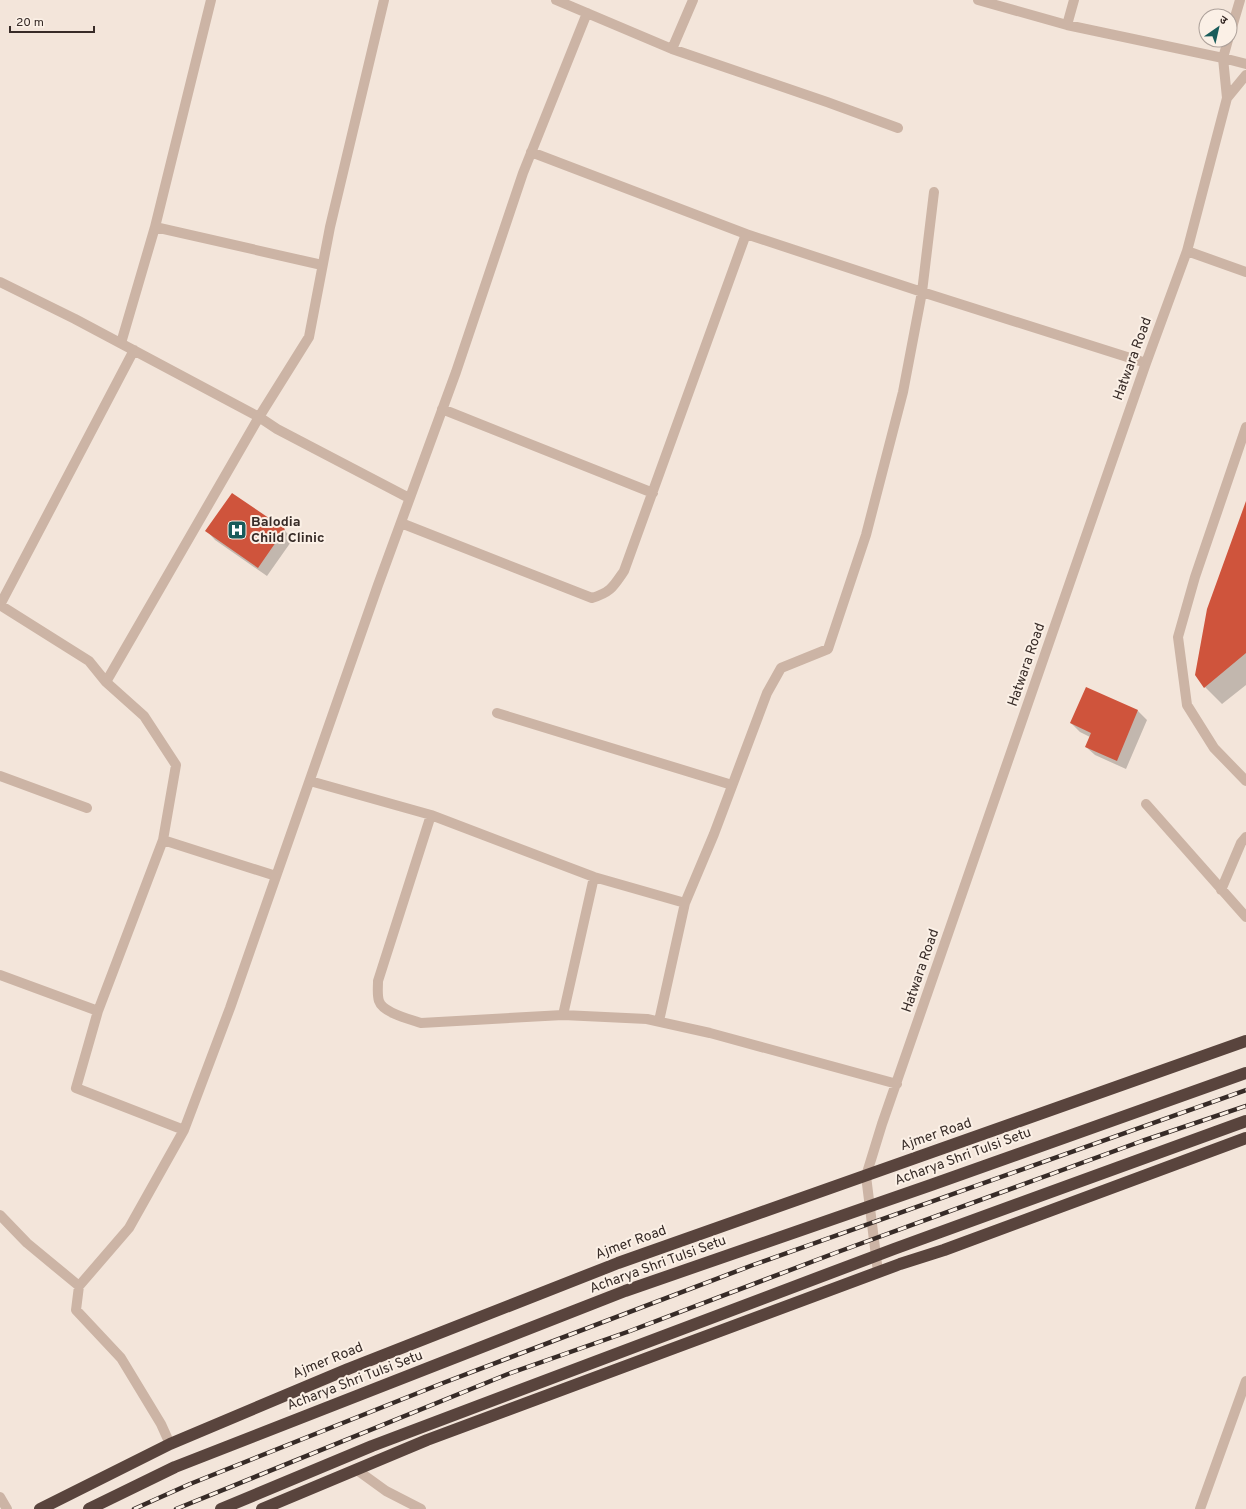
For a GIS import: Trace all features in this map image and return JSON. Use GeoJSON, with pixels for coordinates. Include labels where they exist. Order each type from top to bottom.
{"type":"FeatureCollection","features":[{"type":"Feature","properties":{"kind":"highway","name":"Ajmer Road"},"geometry":{"type":"LineString","coordinates":[[40,1509],[170,1444],[348,1369],[618,1263],[1246,1041]]}},
{"type":"Feature","properties":{"kind":"highway","name":"Acharya Shri Tulsi Setu"},"geometry":{"type":"LineString","coordinates":[[88,1509],[175,1467],[625,1291],[931,1185],[1246,1072]]}},
{"type":"Feature","properties":{"kind":"highway"},"geometry":{"type":"LineString","coordinates":[[222,1509],[372,1446],[894,1249],[1246,1121]]}},
{"type":"Feature","properties":{"kind":"highway"},"geometry":{"type":"LineString","coordinates":[[262,1509],[427,1440],[878,1272],[944,1250],[1246,1138]]}},
{"type":"Feature","properties":{"kind":"street"},"geometry":{"type":"LineString","coordinates":[[121,344],[155,226],[211,0]]}},
{"type":"Feature","properties":{"kind":"street"},"geometry":{"type":"LineString","coordinates":[[106,682],[259,417],[309,338],[330,227],[384,0]]}},
{"type":"Feature","properties":{"kind":"street"},"geometry":{"type":"LineString","coordinates":[[556,0],[672,49],[898,128]]}},
{"type":"Feature","properties":{"kind":"street"},"geometry":{"type":"LineString","coordinates":[[672,49],[693,0]]}},
{"type":"Feature","properties":{"kind":"street"},"geometry":{"type":"LineString","coordinates":[[978,0],[1000,3],[1067,25],[1246,64]]}},
{"type":"Feature","properties":{"kind":"street"},"geometry":{"type":"LineString","coordinates":[[1067,25],[1074,0]]}},
{"type":"Feature","properties":{"kind":"street"},"geometry":{"type":"LineString","coordinates":[[170,1444],[161,1424],[121,1358],[76,1310],[79,1286],[129,1228],[184,1130],[230,1008],[409,498],[442,409],[523,173],[587,13]]}},
{"type":"Feature","properties":{"kind":"street"},"geometry":{"type":"LineString","coordinates":[[1226,48],[1223,58],[1227,98]]}},
{"type":"Feature","properties":{"kind":"street","name":"Hatwara Road"},"geometry":{"type":"LineString","coordinates":[[878,1272],[866,1176],[1146,363],[1187,251],[1227,98],[1246,75]]}},
{"type":"Feature","properties":{"kind":"street"},"geometry":{"type":"LineString","coordinates":[[531,152],[746,234],[1146,363]]}},
{"type":"Feature","properties":{"kind":"street"},"geometry":{"type":"LineString","coordinates":[[659,1021],[685,903],[714,834],[767,693],[781,668],[828,649],[866,535],[903,392],[922,292],[934,192]]}},
{"type":"Feature","properties":{"kind":"street"},"geometry":{"type":"LineString","coordinates":[[155,226],[322,265]]}},
{"type":"Feature","properties":{"kind":"street"},"geometry":{"type":"LineString","coordinates":[[401,523],[592,598],[613,588],[624,571],[746,234]]}},
{"type":"Feature","properties":{"kind":"street"},"geometry":{"type":"LineString","coordinates":[[1187,251],[1246,272]]}},
{"type":"Feature","properties":{"kind":"street"},"geometry":{"type":"LineString","coordinates":[[0,282],[134,350],[259,417],[277,429],[409,498]]}},
{"type":"Feature","properties":{"kind":"street"},"geometry":{"type":"LineString","coordinates":[[134,350],[0,605],[89,661],[106,682],[144,716],[176,765],[163,840],[98,1012],[76,1088],[184,1130]]}},
{"type":"Feature","properties":{"kind":"street"},"geometry":{"type":"LineString","coordinates":[[442,409],[653,493]]}},
{"type":"Feature","properties":{"kind":"street"},"geometry":{"type":"LineString","coordinates":[[1246,427],[1195,577],[1178,637],[1187,705],[1214,748],[1246,781]]}},
{"type":"Feature","properties":{"kind":"street"},"geometry":{"type":"LineString","coordinates":[[497,713],[732,785]]}},
{"type":"Feature","properties":{"kind":"street"},"geometry":{"type":"LineString","coordinates":[[0,776],[87,808]]}},
{"type":"Feature","properties":{"kind":"street"},"geometry":{"type":"LineString","coordinates":[[310,781],[431,815],[594,877],[685,903]]}},
{"type":"Feature","properties":{"kind":"street"},"geometry":{"type":"LineString","coordinates":[[1146,804],[1246,918]]}},
{"type":"Feature","properties":{"kind":"street"},"geometry":{"type":"LineString","coordinates":[[431,815],[378,981],[379,1002],[385,1008],[402,1017],[421,1022],[563,1015],[648,1019],[725,1037],[897,1084]]}},
{"type":"Feature","properties":{"kind":"street"},"geometry":{"type":"LineString","coordinates":[[1222,890],[1246,837]]}},
{"type":"Feature","properties":{"kind":"street"},"geometry":{"type":"LineString","coordinates":[[163,840],[276,876]]}},
{"type":"Feature","properties":{"kind":"street"},"geometry":{"type":"LineString","coordinates":[[563,1015],[594,877]]}},
{"type":"Feature","properties":{"kind":"street"},"geometry":{"type":"LineString","coordinates":[[0,975],[98,1012]]}},
{"type":"Feature","properties":{"kind":"street"},"geometry":{"type":"LineString","coordinates":[[0,1215],[27,1242],[79,1286]]}},
{"type":"Feature","properties":{"kind":"street"},"geometry":{"type":"LineString","coordinates":[[1200,1509],[1246,1381]]}},
{"type":"Feature","properties":{"kind":"street"},"geometry":{"type":"LineString","coordinates":[[357,1470],[386,1491],[421,1509]]}},
{"type":"Feature","properties":{"kind":"street"},"geometry":{"type":"LineString","coordinates":[[0,1497],[7,1509]]}},
{"type":"Feature","properties":{"kind":"building"},"geometry":{"type":"Polygon","coordinates":[[[232,493],[285,529],[258,568],[205,531],[232,493]]]}},
{"type":"Feature","properties":{"kind":"building"},"geometry":{"type":"Polygon","coordinates":[[[1246,501],[1246,653],[1204,688],[1195,675],[1207,609],[1246,501]]]}},
{"type":"Feature","properties":{"kind":"building"},"geometry":{"type":"Polygon","coordinates":[[[1086,687],[1138,710],[1117,761],[1085,747],[1091,733],[1070,723],[1086,687]]]}},
{"type":"Feature","properties":{"kind":"railway"},"geometry":{"type":"LineString","coordinates":[[134,1509],[190,1484],[443,1383],[753,1265],[1246,1090]]}},
{"type":"Feature","properties":{"kind":"railway"},"geometry":{"type":"LineString","coordinates":[[176,1509],[508,1374],[630,1331],[835,1253],[1142,1141],[1246,1106]]}},
{"type":"Feature","properties":{"kind":"place","name":"Balodia Child Clinic"},"geometry":{"type":"Point","coordinates":[237,530]}}]}
